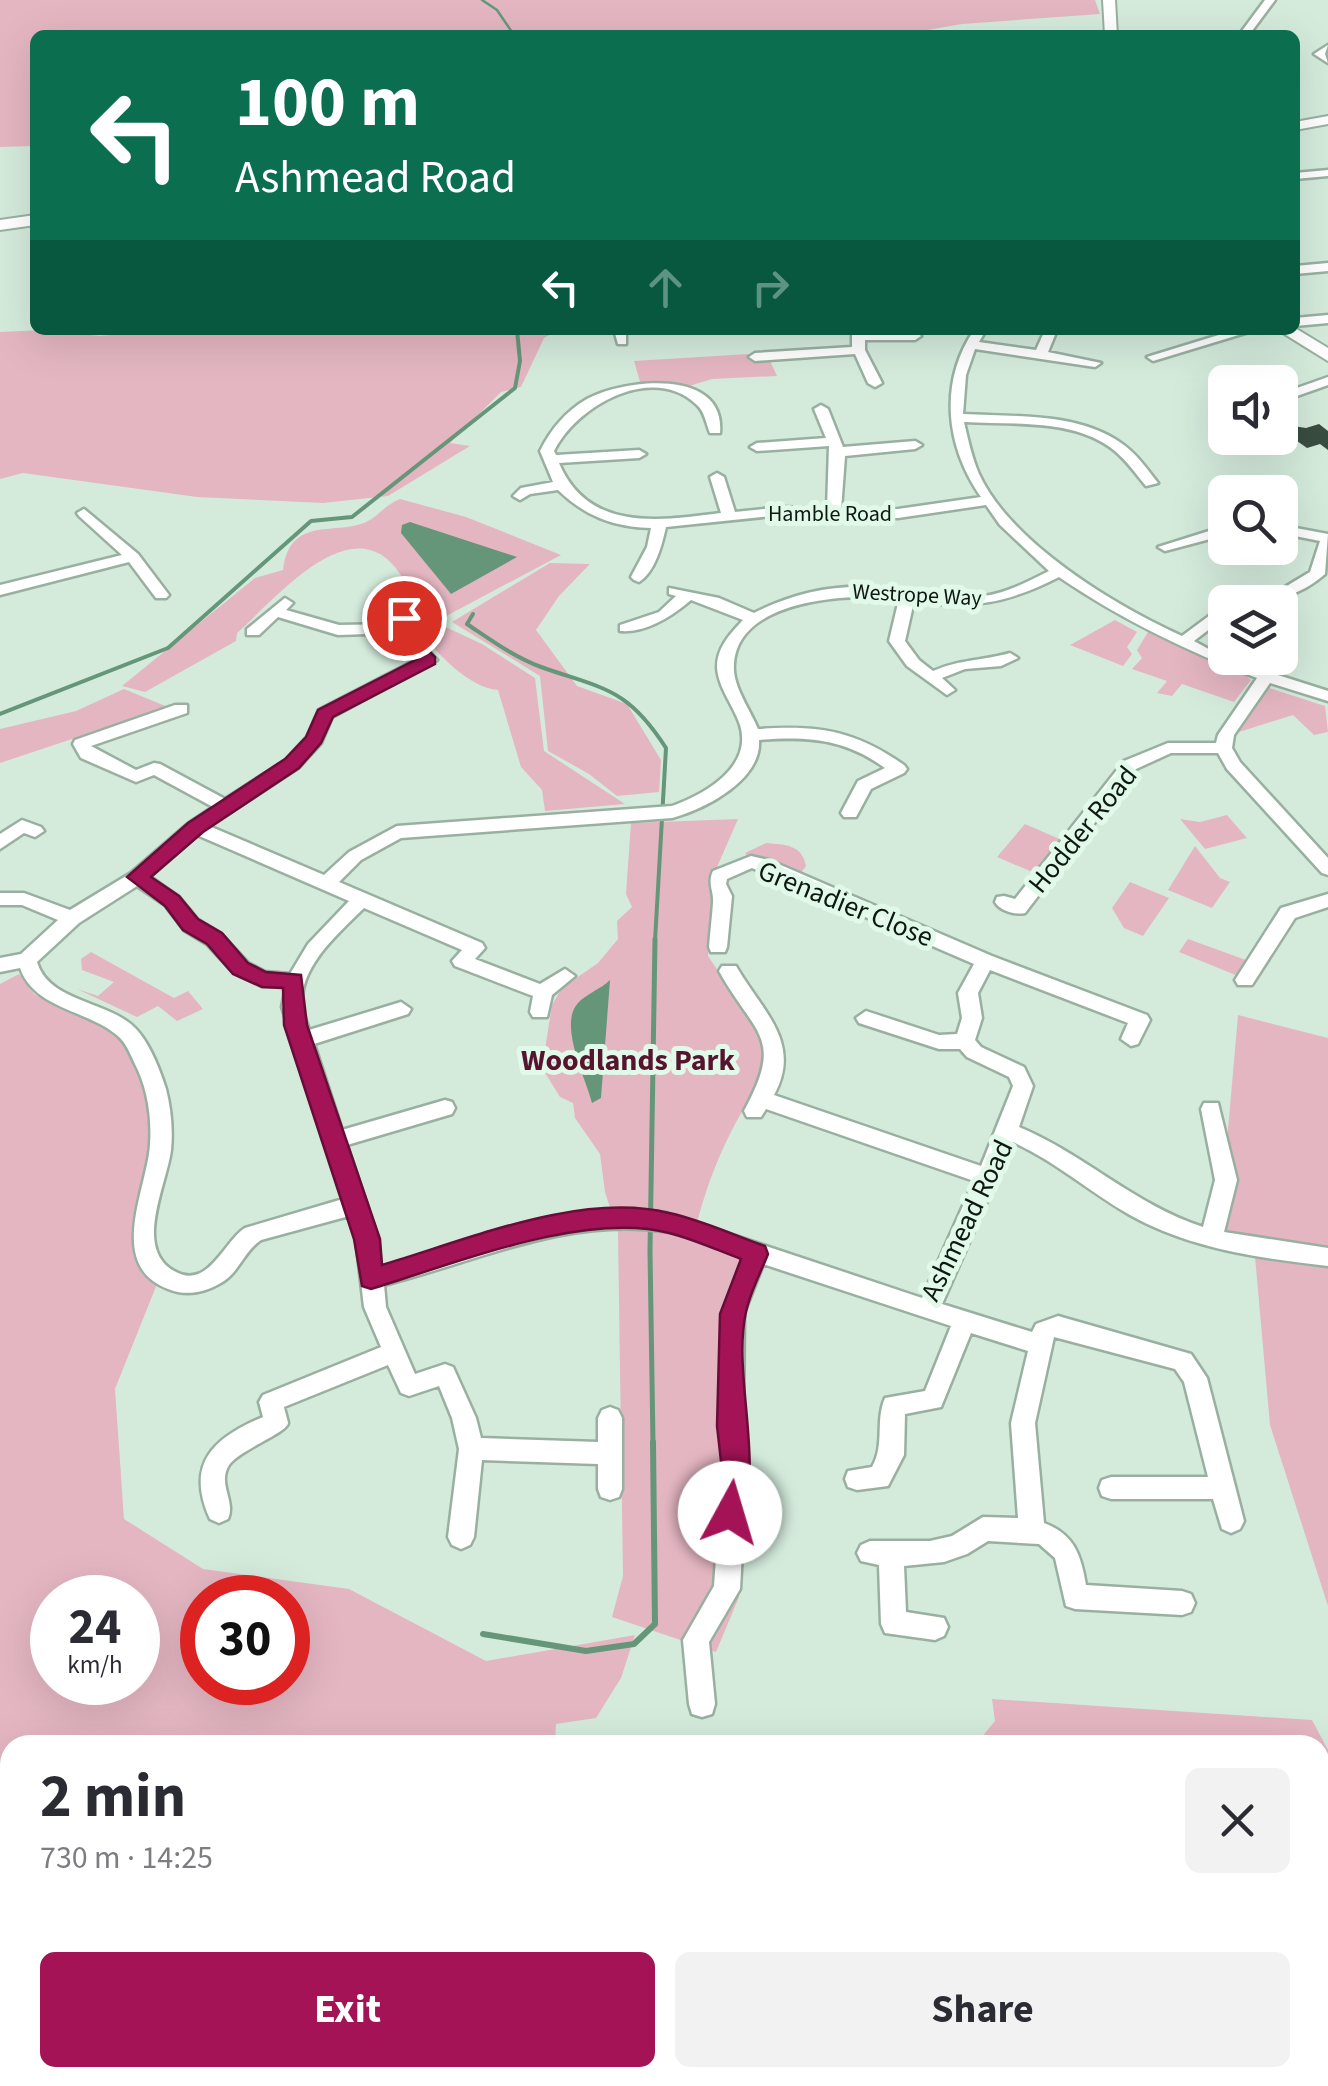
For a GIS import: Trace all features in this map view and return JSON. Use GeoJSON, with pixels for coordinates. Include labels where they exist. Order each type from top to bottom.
{"type":"FeatureCollection","features":[{"type":"Feature","properties":{"kind":"street"},"geometry":{"type":"LineString","coordinates":[[1109,0],[1111,30]]}},
{"type":"Feature","properties":{"kind":"street"},"geometry":{"type":"LineString","coordinates":[[1248,30],[1270,0]]}},
{"type":"Feature","properties":{"kind":"street"},"geometry":{"type":"LineString","coordinates":[[1328,48],[1318,54],[1328,60]]}},
{"type":"Feature","properties":{"kind":"street"},"geometry":{"type":"LineString","coordinates":[[1300,125],[1328,120]]}},
{"type":"Feature","properties":{"kind":"street"},"geometry":{"type":"LineString","coordinates":[[1311,174],[1328,188]]}},
{"type":"Feature","properties":{"kind":"street"},"geometry":{"type":"LineString","coordinates":[[1300,175],[1328,174]]}},
{"type":"Feature","properties":{"kind":"street"},"geometry":{"type":"LineString","coordinates":[[0,225],[30,221]]}},
{"type":"Feature","properties":{"kind":"street"},"geometry":{"type":"LineString","coordinates":[[1300,269],[1328,266]]}},
{"type":"Feature","properties":{"kind":"street"},"geometry":{"type":"LineString","coordinates":[[1300,322],[1328,319]]}},
{"type":"Feature","properties":{"kind":"street"},"geometry":{"type":"LineString","coordinates":[[976,335],[954,397],[960,450],[1010,527],[1060,572],[1095,596],[1182,642],[1328,696]]}},
{"type":"Feature","properties":{"kind":"street"},"geometry":{"type":"LineString","coordinates":[[1040,356],[1053,335]]}},
{"type":"Feature","properties":{"kind":"street"},"geometry":{"type":"LineString","coordinates":[[1153,357],[1231,335]]}},
{"type":"Feature","properties":{"kind":"street"},"geometry":{"type":"LineString","coordinates":[[1295,335],[1328,356]]}},
{"type":"Feature","properties":{"kind":"street"},"geometry":{"type":"LineString","coordinates":[[755,356],[858,339],[915,336]]}},
{"type":"Feature","properties":{"kind":"street"},"geometry":{"type":"LineString","coordinates":[[858,339],[875,384]]}},
{"type":"Feature","properties":{"kind":"street"},"geometry":{"type":"LineString","coordinates":[[970,344],[1095,364]]}},
{"type":"Feature","properties":{"kind":"street"},"geometry":{"type":"LineString","coordinates":[[1298,392],[1328,381]]}},
{"type":"Feature","properties":{"kind":"street"},"geometry":{"type":"LineString","coordinates":[[639,454],[549,460],[550,440],[566,417],[592,400],[624,390],[662,388],[692,394],[707,408],[715,430]]}},
{"type":"Feature","properties":{"kind":"street"},"geometry":{"type":"LineString","coordinates":[[821,409],[836,447],[834,514]]}},
{"type":"Feature","properties":{"kind":"street"},"geometry":{"type":"LineString","coordinates":[[956,418],[1062,426],[1088,432],[1118,448],[1151,483]]}},
{"type":"Feature","properties":{"kind":"street"},"geometry":{"type":"LineString","coordinates":[[757,447],[915,445]]}},
{"type":"Feature","properties":{"kind":"street","name":"Hamble Road"},"geometry":{"type":"LineString","coordinates":[[549,460],[562,485],[583,505],[638,525],[785,511],[900,514],[990,500]]}},
{"type":"Feature","properties":{"kind":"street","name":"Hamble Road"},"geometry":{"type":"LineString","coordinates":[[717,477],[729,516]]}},
{"type":"Feature","properties":{"kind":"street"},"geometry":{"type":"LineString","coordinates":[[523,490],[562,485]]}},
{"type":"Feature","properties":{"kind":"street"},"geometry":{"type":"LineString","coordinates":[[84,513],[133,557],[161,595]]}},
{"type":"Feature","properties":{"kind":"street"},"geometry":{"type":"LineString","coordinates":[[639,577],[654,548],[659,526]]}},
{"type":"Feature","properties":{"kind":"street"},"geometry":{"type":"LineString","coordinates":[[1298,533],[1328,538],[1317,574],[1298,585]]}},
{"type":"Feature","properties":{"kind":"street"},"geometry":{"type":"LineString","coordinates":[[1166,548],[1208,535]]}},
{"type":"Feature","properties":{"kind":"street"},"geometry":{"type":"LineString","coordinates":[[0,590],[133,557]]}},
{"type":"Feature","properties":{"kind":"street","name":"Westrope Way"},"geometry":{"type":"LineString","coordinates":[[754,619],[837,590],[886,590],[954,600],[997,598],[1060,572]]}},
{"type":"Feature","properties":{"kind":"street"},"geometry":{"type":"LineString","coordinates":[[325,885],[355,856],[398,832],[665,813],[703,798],[739,776],[748,764],[751,735],[723,672],[732,642],[754,619],[681,592],[664,615],[626,628]]}},
{"type":"Feature","properties":{"kind":"street"},"geometry":{"type":"LineString","coordinates":[[908,594],[897,640],[913,664],[947,690]]}},
{"type":"Feature","properties":{"kind":"street"},"geometry":{"type":"LineString","coordinates":[[253,632],[281,607],[338,630],[404,628]]}},
{"type":"Feature","properties":{"kind":"street"},"geometry":{"type":"LineString","coordinates":[[0,965],[27,960],[72,918],[137,877],[226,806],[292,764],[314,739],[324,714],[429,660],[407,639],[404,628],[408,608]]}},
{"type":"Feature","properties":{"kind":"street"},"geometry":{"type":"LineString","coordinates":[[1182,642],[1208,622]]}},
{"type":"Feature","properties":{"kind":"street"},"geometry":{"type":"LineString","coordinates":[[931,678],[962,664],[996,663],[1010,658]]}},
{"type":"Feature","properties":{"kind":"street"},"geometry":{"type":"LineString","coordinates":[[1266,676],[1226,736],[1224,748],[1234,766],[1328,869]]}},
{"type":"Feature","properties":{"kind":"street"},"geometry":{"type":"LineString","coordinates":[[181,709],[81,744],[87,754],[136,778],[154,768],[226,806]]}},
{"type":"Feature","properties":{"kind":"street"},"geometry":{"type":"LineString","coordinates":[[751,735],[834,734],[855,740],[898,768],[864,785],[850,813]]}},
{"type":"Feature","properties":{"kind":"street","name":"Hodder Road"},"geometry":{"type":"LineString","coordinates":[[1004,902],[1018,908],[1114,784],[1142,757],[1168,748],[1224,748]]}},
{"type":"Feature","properties":{"kind":"street"},"geometry":{"type":"LineString","coordinates":[[0,843],[22,826],[35,831]]}},
{"type":"Feature","properties":{"kind":"street"},"geometry":{"type":"LineString","coordinates":[[196,828],[475,948],[462,962],[542,1002],[566,976]]}},
{"type":"Feature","properties":{"kind":"street","name":"Grenadier Close"},"geometry":{"type":"LineString","coordinates":[[718,947],[723,896],[717,884],[719,874],[751,862],[763,864],[985,961],[1140,1020],[1130,1039]]}},
{"type":"Feature","properties":{"kind":"street"},"geometry":{"type":"LineString","coordinates":[[137,877],[172,901],[191,925],[214,939],[240,968],[262,980],[294,981]]}},
{"type":"Feature","properties":{"kind":"street"},"geometry":{"type":"LineString","coordinates":[[0,900],[24,899],[72,918]]}},
{"type":"Feature","properties":{"kind":"street"},"geometry":{"type":"LineString","coordinates":[[1245,980],[1288,913],[1328,900]]}},
{"type":"Feature","properties":{"kind":"street"},"geometry":{"type":"LineString","coordinates":[[360,901],[301,966],[294,981],[292,1007],[367,1239],[375,1307],[393,1353],[409,1386],[445,1374],[464,1418],[471,1448],[460,1537]]}},
{"type":"Feature","properties":{"kind":"street"},"geometry":{"type":"LineString","coordinates":[[27,960],[27,973],[38,986],[107,1018],[130,1034],[152,1072],[160,1118],[160,1153],[146,1200],[144,1230],[149,1258],[161,1275],[182,1285],[210,1280],[226,1266],[238,1242],[259,1232],[356,1205]]}},
{"type":"Feature","properties":{"kind":"street"},"geometry":{"type":"LineString","coordinates":[[965,1042],[972,1018],[968,992],[985,961]]}},
{"type":"Feature","properties":{"kind":"street"},"geometry":{"type":"LineString","coordinates":[[729,971],[777,1046],[776,1069],[758,1105],[984,1176]]}},
{"type":"Feature","properties":{"kind":"street"},"geometry":{"type":"LineString","coordinates":[[302,1040],[401,1010]]}},
{"type":"Feature","properties":{"kind":"street"},"geometry":{"type":"LineString","coordinates":[[866,1018],[939,1042],[965,1042],[974,1052],[1017,1072],[1022,1086],[1007,1132]]}},
{"type":"Feature","properties":{"kind":"street"},"geometry":{"type":"LineString","coordinates":[[336,1140],[444,1108]]}},
{"type":"Feature","properties":{"kind":"street"},"geometry":{"type":"LineString","coordinates":[[1210,1110],[1226,1180],[1211,1239]]}},
{"type":"Feature","properties":{"kind":"street","name":"Ashmead Road"},"geometry":{"type":"LineString","coordinates":[[371,1279],[562,1223],[605,1217],[651,1220],[928,1310],[984,1176],[1007,1132],[1061,1155],[1139,1210],[1211,1239],[1328,1258]]}},
{"type":"Feature","properties":{"kind":"street"},"geometry":{"type":"LineString","coordinates":[[702,1704],[696,1640],[726,1589],[735,1461],[731,1426],[732,1314],[756,1254]]}},
{"type":"Feature","properties":{"kind":"street"},"geometry":{"type":"LineString","coordinates":[[928,1310],[1039,1344]]}},
{"type":"Feature","properties":{"kind":"street"},"geometry":{"type":"LineString","coordinates":[[858,1479],[879,1478],[892,1454],[893,1404],[933,1400],[964,1322]]}},
{"type":"Feature","properties":{"kind":"street"},"geometry":{"type":"LineString","coordinates":[[1032,1532],[1023,1423],[1036,1375],[1039,1344],[1044,1331],[1058,1326],[1119,1345],[1167,1353],[1183,1361],[1195,1378],[1231,1521]]}},
{"type":"Feature","properties":{"kind":"street"},"geometry":{"type":"LineString","coordinates":[[219,1511],[212,1478],[220,1457],[244,1436],[276,1422],[271,1402],[393,1353]]}},
{"type":"Feature","properties":{"kind":"street"},"geometry":{"type":"LineString","coordinates":[[610,1418],[610,1489]]}},
{"type":"Feature","properties":{"kind":"street"},"geometry":{"type":"LineString","coordinates":[[471,1448],[609,1453]]}},
{"type":"Feature","properties":{"kind":"street"},"geometry":{"type":"LineString","coordinates":[[1112,1488],[1224,1488]]}},
{"type":"Feature","properties":{"kind":"street"},"geometry":{"type":"LineString","coordinates":[[935,1627],[894,1624],[881,1553],[948,1552],[970,1543],[983,1529],[1032,1532],[1050,1538],[1064,1550],[1075,1597],[1182,1603]]}},
{"type":"Feature","properties":{"kind":"shaded area"},"geometry":{"type":"Polygon","coordinates":[[[0,0],[1095,0],[1100,14],[928,30],[30,30],[30,146],[0,147],[0,0]]]}},
{"type":"Feature","properties":{"kind":"shaded area"},"geometry":{"type":"Polygon","coordinates":[[[0,332],[100,336],[549,335],[544,338],[521,387],[501,392],[450,443],[470,446],[388,496],[323,503],[197,497],[23,473],[0,479],[0,332]]]}},
{"type":"Feature","properties":{"kind":"shaded area"},"geometry":{"type":"Polygon","coordinates":[[[748,354],[751,360],[769,359],[777,376],[712,379],[686,387],[641,385],[634,361],[748,354]]]}},
{"type":"Feature","properties":{"kind":"shaded area"},"geometry":{"type":"Polygon","coordinates":[[[400,499],[466,517],[561,555],[435,622],[482,644],[535,678],[544,751],[625,804],[545,811],[542,790],[521,767],[498,690],[465,676],[435,649],[419,631],[415,601],[400,574],[381,555],[360,549],[338,553],[315,564],[237,633],[236,641],[145,692],[122,686],[255,578],[283,570],[287,554],[302,535],[361,524],[400,499]]]}},
{"type":"Feature","properties":{"kind":"shaded area"},"geometry":{"type":"Polygon","coordinates":[[[410,522],[517,557],[451,594],[401,533],[402,525],[410,522]]]}},
{"type":"Feature","properties":{"kind":"shaded area"},"geometry":{"type":"Polygon","coordinates":[[[550,563],[590,564],[559,596],[536,630],[577,686],[627,704],[661,760],[659,792],[617,796],[589,774],[548,751],[540,676],[452,622],[550,563]]]}},
{"type":"Feature","properties":{"kind":"shaded area"},"geometry":{"type":"Polygon","coordinates":[[[1115,620],[1137,632],[1127,647],[1132,654],[1123,666],[1070,645],[1115,620]]]}},
{"type":"Feature","properties":{"kind":"shaded area"},"geometry":{"type":"Polygon","coordinates":[[[1148,632],[1208,658],[1208,675],[1245,675],[1251,680],[1234,702],[1182,684],[1172,696],[1157,693],[1167,681],[1132,669],[1142,658],[1137,650],[1148,632]]]}},
{"type":"Feature","properties":{"kind":"shaded area"},"geometry":{"type":"Polygon","coordinates":[[[1269,688],[1325,706],[1328,732],[1314,735],[1293,715],[1239,732],[1269,688]]]}},
{"type":"Feature","properties":{"kind":"shaded area"},"geometry":{"type":"Polygon","coordinates":[[[124,689],[168,707],[0,763],[0,729],[76,711],[124,689]]]}},
{"type":"Feature","properties":{"kind":"shaded area"},"geometry":{"type":"Polygon","coordinates":[[[1227,815],[1247,838],[1205,849],[1180,819],[1200,822],[1227,815]]]}},
{"type":"Feature","properties":{"kind":"shaded area"},"geometry":{"type":"Polygon","coordinates":[[[738,819],[714,874],[708,956],[764,1039],[771,1067],[726,1141],[697,1223],[772,1249],[743,1321],[739,1597],[716,1652],[612,1617],[623,1576],[618,1233],[605,1192],[600,1154],[575,1118],[573,1103],[560,1097],[542,1068],[552,1005],[562,988],[598,963],[618,939],[617,921],[632,907],[626,894],[631,823],[738,819]]]}},
{"type":"Feature","properties":{"kind":"shaded area"},"geometry":{"type":"Polygon","coordinates":[[[1025,824],[1064,841],[1037,874],[997,857],[1025,824]]]}},
{"type":"Feature","properties":{"kind":"shaded area"},"geometry":{"type":"Polygon","coordinates":[[[766,843],[797,850],[806,866],[800,874],[760,856],[749,858],[745,853],[766,843]]]}},
{"type":"Feature","properties":{"kind":"shaded area"},"geometry":{"type":"Polygon","coordinates":[[[1195,846],[1220,878],[1230,882],[1212,908],[1168,890],[1195,846]]]}},
{"type":"Feature","properties":{"kind":"shaded area"},"geometry":{"type":"Polygon","coordinates":[[[1130,882],[1169,898],[1143,936],[1124,928],[1112,908],[1130,882]]]}},
{"type":"Feature","properties":{"kind":"shaded area"},"geometry":{"type":"Polygon","coordinates":[[[1188,939],[1246,960],[1247,964],[1238,976],[1179,952],[1188,939]]]}},
{"type":"Feature","properties":{"kind":"shaded area"},"geometry":{"type":"Polygon","coordinates":[[[91,952],[174,998],[188,991],[203,1009],[177,1021],[158,1006],[137,1017],[77,989],[98,996],[114,982],[82,970],[81,959],[91,952]]]}},
{"type":"Feature","properties":{"kind":"shaded area"},"geometry":{"type":"Polygon","coordinates":[[[19,974],[34,994],[126,1035],[157,1118],[138,1215],[159,1279],[115,1389],[124,1519],[203,1569],[247,1575],[180,1575],[180,1705],[310,1705],[310,1584],[349,1589],[486,1661],[635,1635],[621,1678],[596,1718],[556,1724],[555,1735],[0,1735],[0,984],[19,974]]]}},
{"type":"Feature","properties":{"kind":"shaded area"},"geometry":{"type":"Polygon","coordinates":[[[610,980],[601,1098],[592,1103],[575,1052],[571,1024],[578,1003],[610,980]]]}},
{"type":"Feature","properties":{"kind":"shaded area"},"geometry":{"type":"Polygon","coordinates":[[[1238,1015],[1328,1038],[1328,1248],[1219,1233],[1238,1015]]]}},
{"type":"Feature","properties":{"kind":"shaded area"},"geometry":{"type":"Polygon","coordinates":[[[1255,1257],[1328,1266],[1328,1606],[1270,1425],[1255,1257]]]}},
{"type":"Feature","properties":{"kind":"shaded area"},"geometry":{"type":"Polygon","coordinates":[[[992,1699],[1312,1720],[1320,1735],[983,1735],[995,1721],[992,1699]]]}},
{"type":"Feature","properties":{"kind":"building"},"geometry":{"type":"Polygon","coordinates":[[[1319,424],[1328,431],[1328,450],[1320,444],[1307,448],[1298,442],[1298,427],[1319,424]]]}},
{"type":"Feature","properties":{"kind":"waterway"},"geometry":{"type":"LineString","coordinates":[[482,0],[497,10],[511,30]]}},
{"type":"Feature","properties":{"kind":"waterway"},"geometry":{"type":"LineString","coordinates":[[0,714],[168,648],[311,521],[352,517],[515,388],[520,361],[517,335]]}},
{"type":"Feature","properties":{"kind":"waterway"},"geometry":{"type":"LineString","coordinates":[[473,614],[467,624],[512,653],[626,701],[666,748],[655,941]]}},
{"type":"Feature","properties":{"kind":"waterway"},"geometry":{"type":"LineString","coordinates":[[653,1444],[650,1251],[655,939]]}},
{"type":"Feature","properties":{"kind":"waterway"},"geometry":{"type":"LineString","coordinates":[[483,1634],[586,1651],[634,1644],[655,1624],[653,1442]]}},
{"type":"Feature","properties":{"kind":"district","name":"Woodlands Park"},"geometry":{"type":"Point","coordinates":[628,1060]}},
{"type":"Feature","properties":{"kind":"route"},"geometry":{"type":"LineString","coordinates":[[404,618],[407,639],[429,660],[391,683],[324,714],[314,739],[292,764],[226,806],[137,877],[172,901],[191,925],[214,939],[240,968],[262,980],[294,981],[292,1007],[296,1025],[367,1239],[371,1279],[519,1234],[605,1217],[667,1222],[756,1254],[732,1314],[731,1426],[735,1461],[730,1513]]}}]}
